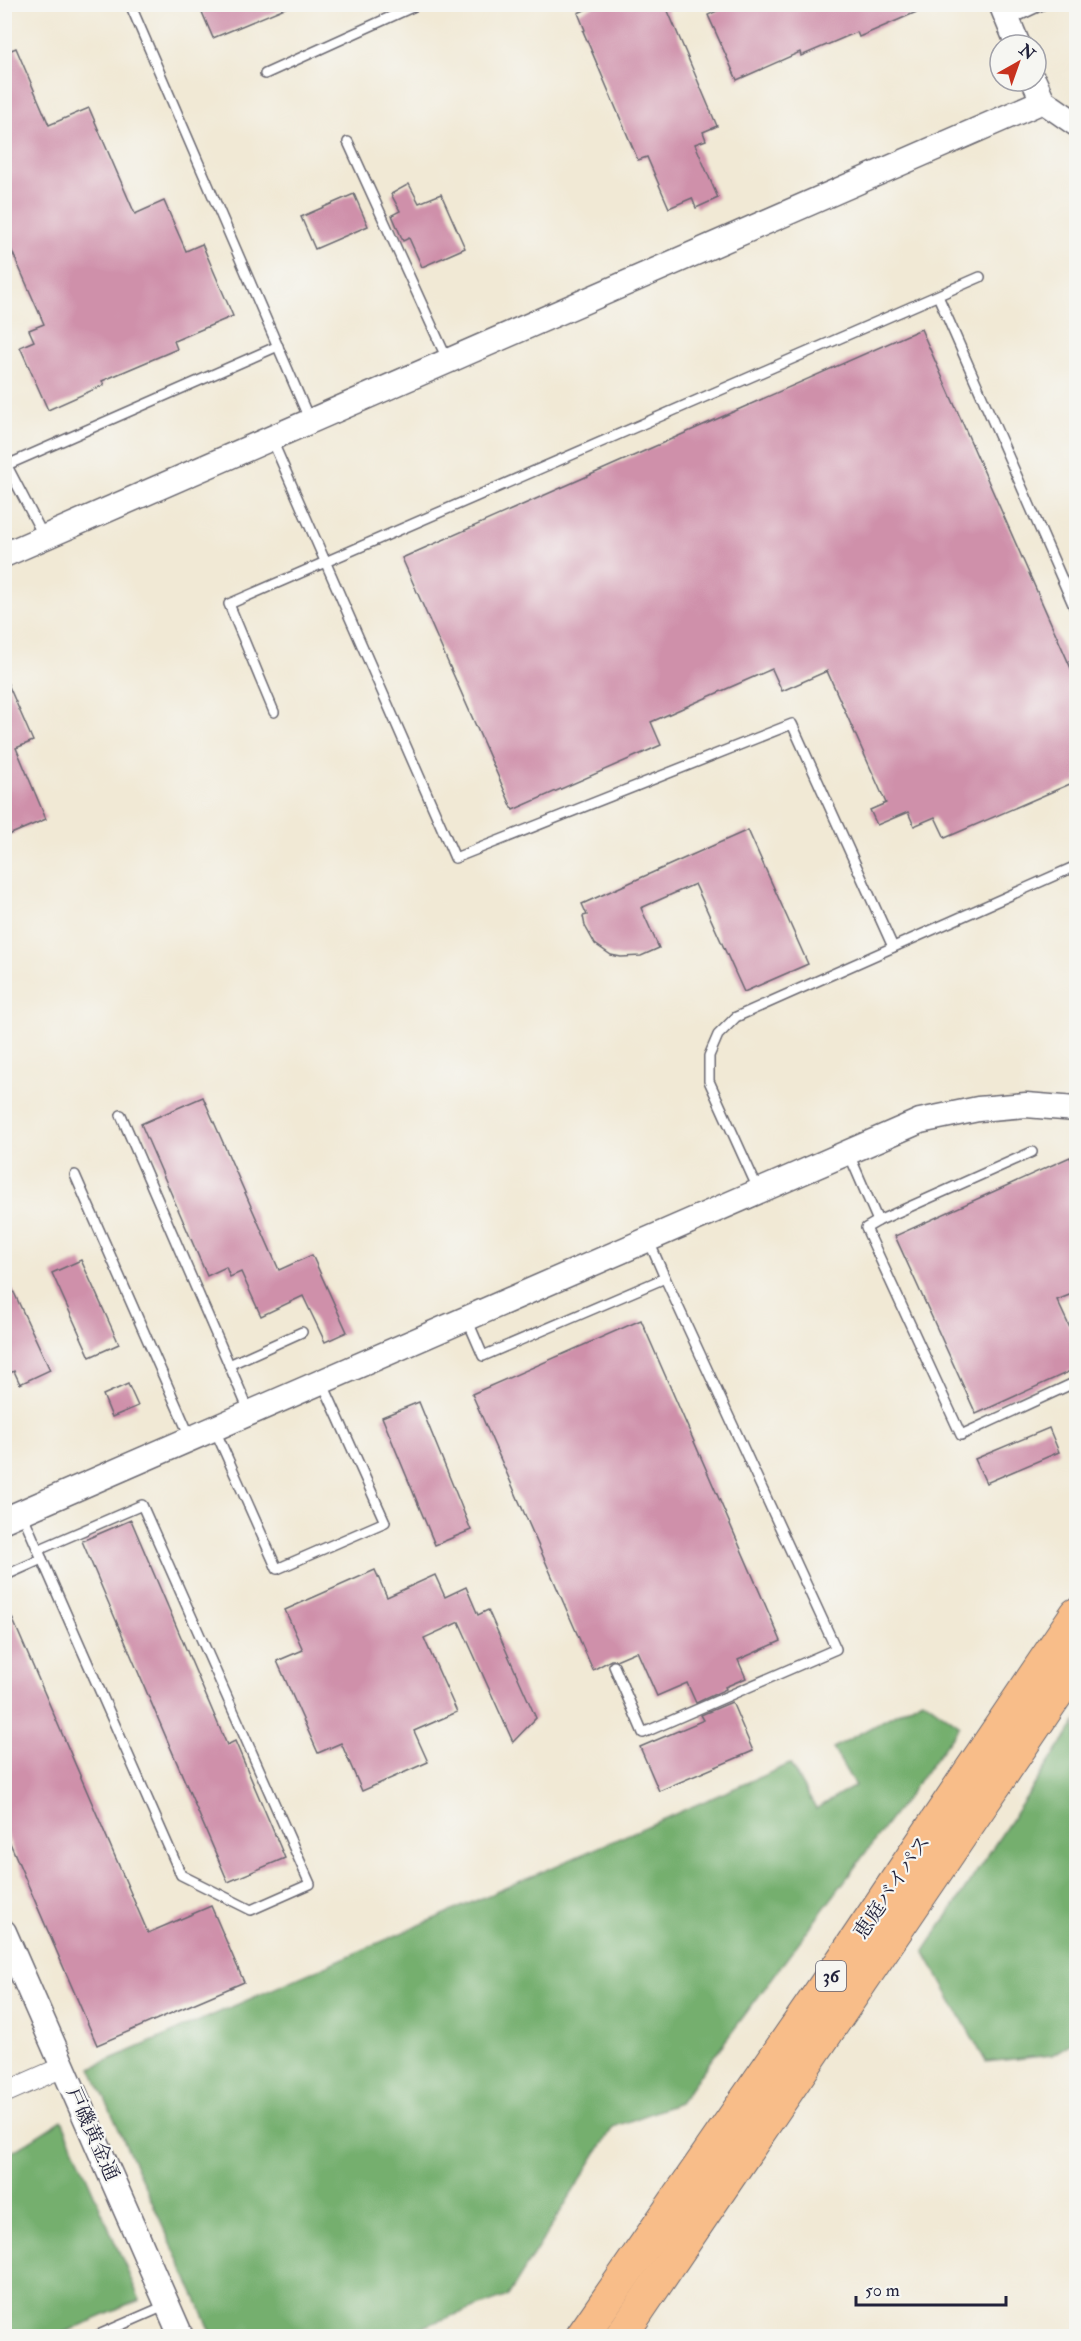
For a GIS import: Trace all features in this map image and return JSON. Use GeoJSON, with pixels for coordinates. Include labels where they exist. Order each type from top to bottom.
{"type":"FeatureCollection","features":[{"type":"Feature","properties":{"kind":"highway","name":"恵庭バイパス"},"geometry":{"type":"LineString","coordinates":[[582,2337],[1077,1614]]}},
{"type":"Feature","properties":{"kind":"highway","name":"恵庭バイパス"},"geometry":{"type":"LineString","coordinates":[[621,2337],[1077,1666]]}},
{"type":"Feature","properties":{"kind":"street"},"geometry":{"type":"LineString","coordinates":[[1004,13],[1013,33]]}},
{"type":"Feature","properties":{"kind":"street"},"geometry":{"type":"LineString","coordinates":[[4,555],[448,361],[1035,93]]}},
{"type":"Feature","properties":{"kind":"street"},"geometry":{"type":"LineString","coordinates":[[1041,93],[1077,124]]}},
{"type":"Feature","properties":{"kind":"street"},"geometry":{"type":"LineString","coordinates":[[13,1516],[920,1121],[978,1109],[1026,1105],[1077,1109]]}},
{"type":"Feature","properties":{"kind":"street","name":"戸磯黄金通"},"geometry":{"type":"LineString","coordinates":[[4,1932],[181,2337]]}},
{"type":"Feature","properties":{"kind":"street"},"geometry":{"type":"LineString","coordinates":[[4,2093],[63,2067]]}},
{"type":"Feature","properties":{"kind":"lane"},"geometry":{"type":"LineString","coordinates":[[130,4],[310,421]]}},
{"type":"Feature","properties":{"kind":"lane"},"geometry":{"type":"LineString","coordinates":[[265,74],[419,4]]}},
{"type":"Feature","properties":{"kind":"lane"},"geometry":{"type":"LineString","coordinates":[[1004,13],[1044,4]]}},
{"type":"Feature","properties":{"kind":"lane"},"geometry":{"type":"LineString","coordinates":[[348,142],[448,361]]}},
{"type":"Feature","properties":{"kind":"lane"},"geometry":{"type":"LineString","coordinates":[[274,712],[229,604],[980,277]]}},
{"type":"Feature","properties":{"kind":"lane"},"geometry":{"type":"LineString","coordinates":[[938,296],[1077,611]]}},
{"type":"Feature","properties":{"kind":"lane"},"geometry":{"type":"LineString","coordinates":[[44,537],[6,462],[278,346]]}},
{"type":"Feature","properties":{"kind":"lane"},"geometry":{"type":"LineString","coordinates":[[272,438],[455,858],[792,724],[893,947]]}},
{"type":"Feature","properties":{"kind":"lane"},"geometry":{"type":"LineString","coordinates":[[759,1191],[709,1081],[709,1056],[717,1035],[736,1017],[1077,866]]}},
{"type":"Feature","properties":{"kind":"lane"},"geometry":{"type":"LineString","coordinates":[[121,1115],[250,1413]]}},
{"type":"Feature","properties":{"kind":"lane"},"geometry":{"type":"LineString","coordinates":[[848,1152],[878,1221]]}},
{"type":"Feature","properties":{"kind":"lane"},"geometry":{"type":"LineString","coordinates":[[1032,1152],[866,1228],[962,1435],[1077,1382]]}},
{"type":"Feature","properties":{"kind":"lane"},"geometry":{"type":"LineString","coordinates":[[75,1175],[191,1439]]}},
{"type":"Feature","properties":{"kind":"lane"},"geometry":{"type":"LineString","coordinates":[[614,1666],[643,1733],[836,1649],[648,1239]]}},
{"type":"Feature","properties":{"kind":"lane"},"geometry":{"type":"LineString","coordinates":[[467,1319],[483,1356],[665,1278]]}},
{"type":"Feature","properties":{"kind":"lane"},"geometry":{"type":"LineString","coordinates":[[229,1365],[302,1332]]}},
{"type":"Feature","properties":{"kind":"lane"},"geometry":{"type":"LineString","coordinates":[[214,1428],[277,1569],[385,1522],[322,1381]]}},
{"type":"Feature","properties":{"kind":"lane"},"geometry":{"type":"LineString","coordinates":[[4,1576],[40,1555],[142,1505],[310,1884],[251,1910],[181,1875],[40,1555],[13,1516]]}},
{"type":"Feature","properties":{"kind":"lane"},"geometry":{"type":"LineString","coordinates":[[96,2337],[167,2305]]}},
{"type":"Feature","properties":{"kind":"green space"},"geometry":{"type":"Polygon","coordinates":[[[923,1699],[960,1726],[679,2103],[613,2127],[508,2296],[397,2336],[213,2336],[91,2068],[790,1764],[816,1809],[855,1786],[833,1748],[923,1699]]]}},
{"type":"Feature","properties":{"kind":"green space"},"geometry":{"type":"Polygon","coordinates":[[[1076,1722],[1076,2040],[1052,2055],[986,2062],[924,1951],[1076,1722]]]}},
{"type":"Feature","properties":{"kind":"green space"},"geometry":{"type":"Polygon","coordinates":[[[62,2120],[140,2300],[56,2336],[5,2336],[5,2141],[11,2153],[62,2120]]]}},
{"type":"Feature","properties":{"kind":"building"},"geometry":{"type":"Polygon","coordinates":[[[598,4],[665,4],[717,126],[703,132],[706,140],[695,144],[718,198],[696,208],[692,198],[669,208],[647,157],[638,160],[583,31],[585,30],[578,13],[598,4]]]}},
{"type":"Feature","properties":{"kind":"building"},"geometry":{"type":"Polygon","coordinates":[[[732,4],[935,4],[859,37],[857,32],[801,56],[800,52],[737,80],[708,15],[732,4]]]}},
{"type":"Feature","properties":{"kind":"building"},"geometry":{"type":"Polygon","coordinates":[[[199,5],[292,5],[213,38],[199,5]]]}},
{"type":"Feature","properties":{"kind":"building"},"geometry":{"type":"Polygon","coordinates":[[[16,48],[49,125],[89,108],[135,214],[164,201],[186,251],[202,244],[233,316],[174,341],[177,349],[102,381],[104,385],[48,410],[20,347],[34,341],[29,330],[44,324],[4,233],[4,53],[16,48]]]}},
{"type":"Feature","properties":{"kind":"building"},"geometry":{"type":"Polygon","coordinates":[[[409,184],[419,203],[441,194],[465,248],[422,267],[409,238],[403,241],[392,215],[400,211],[391,194],[409,184]]]}},
{"type":"Feature","properties":{"kind":"building"},"geometry":{"type":"Polygon","coordinates":[[[354,194],[368,226],[315,249],[301,217],[354,194]]]}},
{"type":"Feature","properties":{"kind":"building"},"geometry":{"type":"Polygon","coordinates":[[[921,329],[1077,682],[1077,781],[945,838],[935,817],[914,826],[908,812],[877,825],[870,810],[886,803],[827,671],[782,691],[772,669],[651,722],[661,745],[513,810],[402,558],[921,329]]]}},
{"type":"Feature","properties":{"kind":"building"},"geometry":{"type":"Polygon","coordinates":[[[4,675],[33,741],[16,748],[46,819],[4,837],[4,675]]]}},
{"type":"Feature","properties":{"kind":"building"},"geometry":{"type":"Polygon","coordinates":[[[748,830],[808,964],[744,992],[695,884],[641,908],[659,948],[641,956],[621,957],[611,955],[595,944],[585,926],[583,916],[587,915],[582,904],[748,830]]]}},
{"type":"Feature","properties":{"kind":"building"},"geometry":{"type":"Polygon","coordinates":[[[203,1097],[279,1270],[312,1255],[347,1332],[325,1342],[303,1296],[261,1316],[241,1272],[230,1277],[226,1267],[207,1276],[141,1124],[203,1097]]]}},
{"type":"Feature","properties":{"kind":"building"},"geometry":{"type":"Polygon","coordinates":[[[1070,1157],[1077,1172],[1077,1292],[1057,1300],[1077,1343],[1077,1368],[976,1414],[895,1236],[1070,1157]]]}},
{"type":"Feature","properties":{"kind":"building"},"geometry":{"type":"Polygon","coordinates":[[[81,1260],[119,1344],[90,1357],[52,1273],[81,1260]]]}},
{"type":"Feature","properties":{"kind":"building"},"geometry":{"type":"Polygon","coordinates":[[[4,1271],[50,1370],[20,1384],[14,1371],[4,1376],[4,1271]]]}},
{"type":"Feature","properties":{"kind":"building"},"geometry":{"type":"Polygon","coordinates":[[[641,1320],[781,1641],[738,1660],[746,1678],[696,1703],[687,1683],[657,1696],[637,1651],[611,1660],[593,1670],[472,1394],[641,1320]]]}},
{"type":"Feature","properties":{"kind":"building"},"geometry":{"type":"Polygon","coordinates":[[[128,1384],[138,1406],[112,1417],[103,1395],[128,1384]]]}},
{"type":"Feature","properties":{"kind":"building"},"geometry":{"type":"Polygon","coordinates":[[[419,1402],[471,1530],[435,1545],[382,1417],[419,1402]]]}},
{"type":"Feature","properties":{"kind":"building"},"geometry":{"type":"Polygon","coordinates":[[[1049,1428],[1059,1452],[986,1483],[975,1459],[1049,1428]]]}},
{"type":"Feature","properties":{"kind":"building"},"geometry":{"type":"Polygon","coordinates":[[[131,1520],[227,1745],[235,1741],[285,1858],[228,1882],[82,1541],[131,1520]]]}},
{"type":"Feature","properties":{"kind":"building"},"geometry":{"type":"Polygon","coordinates":[[[375,1570],[387,1597],[435,1575],[445,1597],[466,1587],[478,1615],[488,1610],[536,1718],[513,1742],[459,1622],[424,1638],[457,1712],[414,1731],[428,1762],[362,1791],[341,1743],[318,1753],[277,1661],[303,1650],[285,1610],[375,1570]]]}},
{"type":"Feature","properties":{"kind":"building"},"geometry":{"type":"Polygon","coordinates":[[[4,1599],[148,1933],[211,1906],[244,1982],[97,2045],[4,1829],[4,1599]]]}},
{"type":"Feature","properties":{"kind":"building"},"geometry":{"type":"Polygon","coordinates":[[[732,1702],[753,1751],[659,1791],[640,1747],[704,1720],[701,1715],[732,1702]]]}}]}
